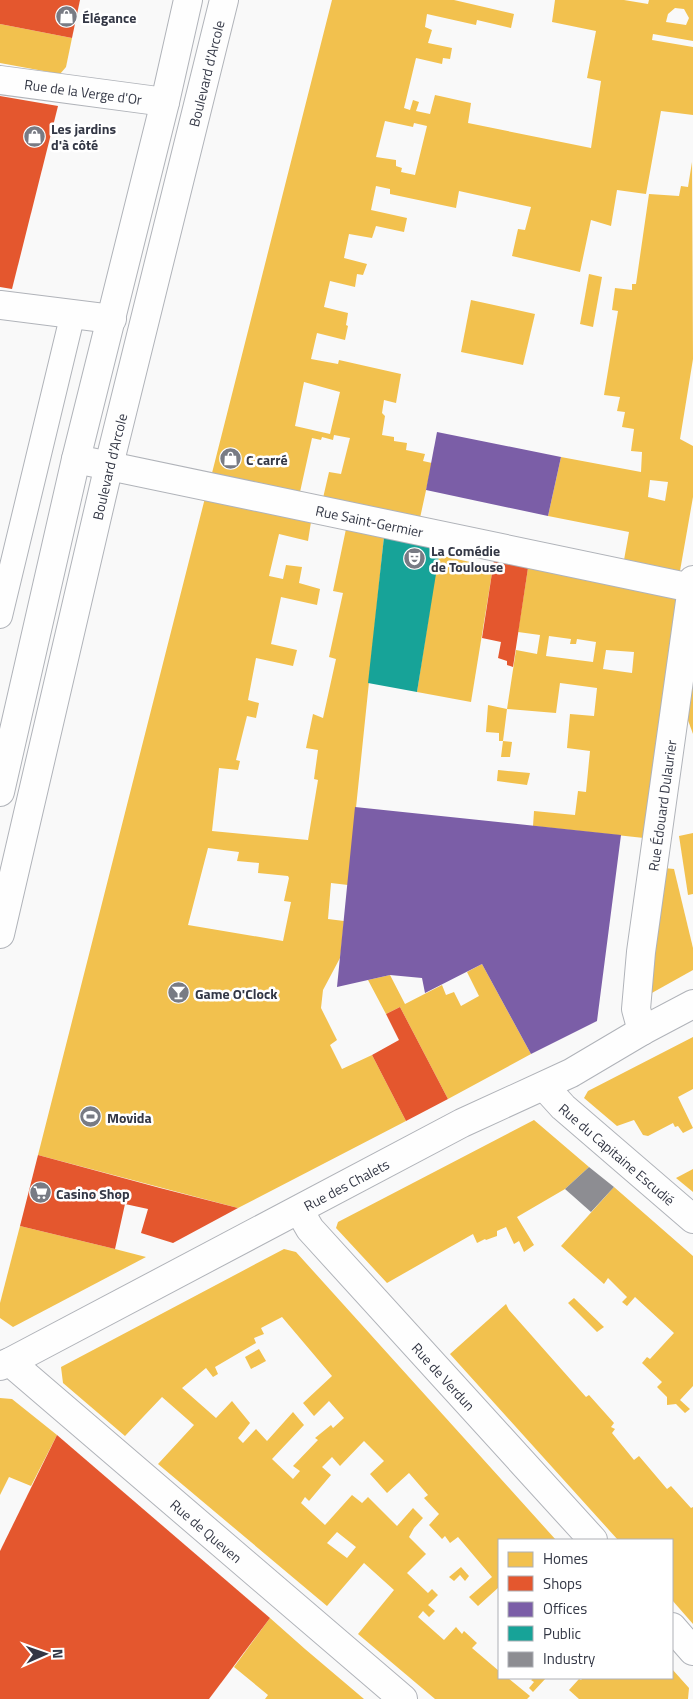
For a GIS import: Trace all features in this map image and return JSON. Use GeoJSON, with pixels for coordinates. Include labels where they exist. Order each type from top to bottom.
{"type":"FeatureCollection","features":[{"type":"Feature","properties":{"kind":"street"},"geometry":{"type":"LineString","coordinates":[[0,792],[76,459],[165,102],[188,0]]}},
{"type":"Feature","properties":{"kind":"street","name":"Boulevard d'Arcole"},"geometry":{"type":"LineString","coordinates":[[0,934],[110,465],[224,0]]}},
{"type":"Feature","properties":{"kind":"street","name":"Rue de la Verge d'Or"},"geometry":{"type":"LineString","coordinates":[[0,80],[165,102]]}},
{"type":"Feature","properties":{"kind":"street"},"geometry":{"type":"LineString","coordinates":[[0,305],[112,318]]}},
{"type":"Feature","properties":{"kind":"street","name":"Rue Saint-Germier"},"geometry":{"type":"LineString","coordinates":[[76,459],[692,584]]}},
{"type":"Feature","properties":{"kind":"street","name":"Rue Édouard Dulaurier"},"geometry":{"type":"LineString","coordinates":[[642,1030],[636,1009],[641,952],[692,584]]}},
{"type":"Feature","properties":{"kind":"street","name":"Rue des Chalets"},"geometry":{"type":"LineString","coordinates":[[5,1364],[462,1123],[570,1073],[642,1030],[693,1004]]}},
{"type":"Feature","properties":{"kind":"street","name":"Rue du Capitaine Escudié"},"geometry":{"type":"LineString","coordinates":[[544,1086],[563,1107],[693,1219]]}},
{"type":"Feature","properties":{"kind":"street","name":"Rue de Verdun"},"geometry":{"type":"LineString","coordinates":[[299,1210],[310,1228],[592,1539]]}},
{"type":"Feature","properties":{"kind":"street","name":"Rue de Queven"},"geometry":{"type":"LineString","coordinates":[[5,1364],[404,1699]]}},
{"type":"Feature","properties":{"kind":"street"},"geometry":{"type":"LineString","coordinates":[[673,1628],[693,1651]]}},
{"type":"Feature","properties":{"kind":"lane"},"geometry":{"type":"LineString","coordinates":[[0,616],[73,313]]}},
{"type":"Feature","properties":{"kind":"building: Homes"},"geometry":{"type":"Polygon","coordinates":[[[332,0],[454,0],[514,14],[511,28],[477,20],[476,25],[427,14],[425,27],[432,30],[428,43],[452,48],[450,59],[443,58],[442,64],[416,58],[404,108],[410,110],[413,100],[419,102],[416,111],[430,114],[435,95],[471,103],[468,123],[591,148],[601,81],[587,78],[596,31],[552,22],[555,0],[624,0],[648,4],[649,0],[693,0],[693,41],[653,34],[652,40],[693,47],[693,115],[661,111],[646,194],[617,190],[611,226],[591,220],[580,272],[512,256],[518,229],[525,230],[531,207],[459,191],[456,208],[390,194],[390,189],[376,186],[371,210],[407,218],[404,232],[376,226],[372,238],[349,234],[344,258],[367,264],[363,275],[357,274],[355,287],[330,281],[324,307],[348,313],[345,340],[317,333],[311,359],[338,364],[339,360],[401,374],[396,403],[384,400],[382,413],[385,416],[382,435],[394,437],[394,441],[407,443],[406,450],[425,454],[423,461],[432,463],[420,518],[323,498],[329,472],[341,474],[350,438],[334,435],[333,440],[322,437],[321,440],[312,438],[300,492],[212,473],[332,0]],[[675,8],[668,14],[666,22],[686,25],[689,18],[684,9],[675,8]],[[385,121],[376,157],[396,160],[396,166],[402,168],[401,172],[415,175],[427,126],[414,123],[413,127],[385,121]],[[304,382],[295,426],[330,434],[340,392],[304,382]]]}},
{"type":"Feature","properties":{"kind":"building: Homes"},"geometry":{"type":"Polygon","coordinates":[[[0,24],[72,38],[66,67],[60,74],[0,63],[0,24]]]}},
{"type":"Feature","properties":{"kind":"building: Homes"},"geometry":{"type":"Polygon","coordinates":[[[692,162],[693,359],[680,439],[693,446],[693,497],[680,571],[624,560],[629,532],[548,516],[561,457],[641,472],[642,452],[631,451],[634,429],[622,427],[625,412],[617,411],[620,397],[604,395],[618,311],[612,310],[615,288],[632,290],[632,284],[636,284],[649,194],[679,196],[681,186],[688,187],[692,162]],[[650,480],[648,497],[665,501],[668,482],[650,480]]]}},
{"type":"Feature","properties":{"kind":"building: Homes"},"geometry":{"type":"Polygon","coordinates":[[[589,274],[602,277],[593,327],[580,324],[589,274]]]}},
{"type":"Feature","properties":{"kind":"building: Homes"},"geometry":{"type":"Polygon","coordinates":[[[471,300],[535,314],[523,365],[461,352],[471,300]]]}},
{"type":"Feature","properties":{"kind":"building: Homes"},"geometry":{"type":"Polygon","coordinates":[[[205,498],[311,522],[308,541],[279,534],[269,576],[283,579],[286,565],[302,567],[299,583],[320,589],[317,605],[281,597],[271,644],[297,650],[293,666],[256,658],[248,700],[259,703],[256,718],[247,716],[236,760],[240,761],[238,770],[219,768],[212,831],[308,840],[318,780],[314,779],[318,750],[306,748],[313,714],[323,718],[336,659],[329,657],[343,593],[333,591],[346,529],[384,537],[348,885],[331,883],[328,919],[344,921],[341,951],[340,958],[323,990],[321,1008],[337,1040],[330,1045],[342,1069],[372,1055],[406,1121],[238,1208],[38,1155],[205,498]],[[208,848],[188,925],[283,941],[291,902],[284,901],[289,878],[288,876],[258,873],[259,863],[237,861],[239,852],[208,848]]]}},
{"type":"Feature","properties":{"kind":"building: Homes"},"geometry":{"type":"Polygon","coordinates":[[[438,555],[493,567],[471,702],[417,692],[438,555]]]}},
{"type":"Feature","properties":{"kind":"building: Homes"},"geometry":{"type":"Polygon","coordinates":[[[528,568],[677,599],[644,838],[533,826],[534,811],[575,815],[578,791],[586,792],[590,751],[567,748],[570,714],[594,716],[597,688],[560,683],[556,713],[507,709],[516,650],[537,654],[540,635],[518,632],[528,568]],[[549,636],[546,656],[593,662],[596,642],[577,639],[576,644],[570,644],[571,639],[549,636]],[[606,650],[603,669],[632,673],[634,652],[606,650]]]}},
{"type":"Feature","properties":{"kind":"building: Homes"},"geometry":{"type":"Polygon","coordinates":[[[693,654],[693,734],[685,712],[693,654]]]}},
{"type":"Feature","properties":{"kind":"building: Homes"},"geometry":{"type":"Polygon","coordinates":[[[488,705],[507,709],[503,741],[499,741],[499,733],[486,732],[488,705]]]}},
{"type":"Feature","properties":{"kind":"building: Homes"},"geometry":{"type":"Polygon","coordinates":[[[503,741],[512,742],[510,757],[501,757],[503,741]]]}},
{"type":"Feature","properties":{"kind":"building: Homes"},"geometry":{"type":"Polygon","coordinates":[[[498,770],[530,773],[527,785],[497,781],[498,770]]]}},
{"type":"Feature","properties":{"kind":"building: Homes"},"geometry":{"type":"Polygon","coordinates":[[[693,833],[693,894],[688,895],[679,836],[693,833]]]}},
{"type":"Feature","properties":{"kind":"building: Homes"},"geometry":{"type":"Polygon","coordinates":[[[664,868],[674,869],[693,948],[693,970],[650,994],[664,868]]]}},
{"type":"Feature","properties":{"kind":"building: Homes"},"geometry":{"type":"Polygon","coordinates":[[[482,964],[531,1054],[448,1099],[400,1007],[386,1014],[368,980],[390,975],[405,1004],[442,985],[446,995],[454,992],[461,1006],[479,996],[467,972],[482,964]]]}},
{"type":"Feature","properties":{"kind":"building: Homes"},"geometry":{"type":"Polygon","coordinates":[[[693,1037],[693,1089],[678,1097],[693,1128],[683,1133],[673,1123],[648,1136],[643,1135],[634,1120],[617,1126],[584,1098],[588,1091],[693,1037]]]}},
{"type":"Feature","properties":{"kind":"building: Homes"},"geometry":{"type":"Polygon","coordinates":[[[534,1120],[589,1167],[565,1189],[517,1217],[534,1245],[524,1252],[519,1241],[514,1244],[506,1227],[497,1231],[497,1236],[477,1243],[473,1234],[387,1283],[336,1228],[338,1222],[534,1120]]]}},
{"type":"Feature","properties":{"kind":"building: Homes"},"geometry":{"type":"Polygon","coordinates":[[[693,1169],[693,1192],[676,1178],[693,1169]]]}},
{"type":"Feature","properties":{"kind":"building: Homes"},"geometry":{"type":"Polygon","coordinates":[[[614,1187],[693,1256],[693,1386],[680,1400],[690,1409],[685,1413],[676,1404],[667,1405],[667,1397],[657,1387],[662,1382],[642,1363],[647,1357],[650,1359],[674,1333],[635,1297],[627,1306],[622,1302],[627,1297],[608,1278],[604,1284],[561,1246],[614,1187]]]}},
{"type":"Feature","properties":{"kind":"building: Homes"},"geometry":{"type":"Polygon","coordinates":[[[20,1226],[146,1257],[13,1327],[0,1318],[0,1303],[20,1226]]]}},
{"type":"Feature","properties":{"kind":"building: Homes"},"geometry":{"type":"Polygon","coordinates":[[[284,1249],[296,1252],[555,1539],[498,1539],[498,1588],[478,1606],[469,1597],[492,1577],[458,1537],[450,1543],[445,1536],[442,1539],[429,1525],[439,1514],[424,1498],[428,1495],[409,1473],[387,1493],[370,1474],[384,1461],[364,1441],[340,1466],[332,1457],[322,1467],[331,1475],[309,1501],[305,1497],[301,1503],[325,1525],[352,1495],[362,1503],[368,1497],[397,1526],[413,1508],[423,1518],[409,1537],[426,1554],[407,1573],[428,1593],[432,1589],[438,1595],[428,1605],[435,1611],[429,1617],[423,1611],[418,1617],[444,1640],[456,1627],[462,1634],[464,1631],[477,1643],[472,1648],[498,1670],[498,1679],[509,1679],[530,1696],[527,1699],[435,1699],[358,1634],[394,1590],[364,1563],[327,1606],[158,1464],[194,1425],[162,1397],[125,1436],[63,1383],[61,1367],[284,1249]],[[282,1317],[261,1328],[264,1334],[254,1338],[256,1343],[215,1367],[218,1374],[213,1377],[206,1368],[182,1388],[216,1418],[232,1401],[250,1423],[238,1438],[243,1443],[256,1429],[267,1441],[293,1412],[304,1425],[272,1459],[293,1479],[300,1471],[293,1466],[318,1440],[315,1438],[331,1425],[333,1428],[344,1418],[329,1401],[314,1416],[303,1403],[332,1376],[282,1317]],[[337,1532],[327,1543],[347,1558],[356,1547],[337,1532]]]}},
{"type":"Feature","properties":{"kind":"building: Homes"},"geometry":{"type":"Polygon","coordinates":[[[574,1298],[604,1327],[597,1332],[568,1303],[574,1298]]]}},
{"type":"Feature","properties":{"kind":"building: Homes"},"geometry":{"type":"Polygon","coordinates":[[[506,1304],[509,1310],[586,1397],[589,1395],[614,1423],[611,1427],[615,1429],[612,1433],[634,1460],[639,1456],[667,1489],[671,1486],[691,1508],[693,1507],[693,1624],[673,1601],[673,1539],[617,1539],[450,1354],[506,1304]]]}},
{"type":"Feature","properties":{"kind":"building: Homes"},"geometry":{"type":"Polygon","coordinates":[[[259,1349],[266,1361],[251,1369],[245,1357],[259,1349]]]}},
{"type":"Feature","properties":{"kind":"building: Homes"},"geometry":{"type":"Polygon","coordinates":[[[0,1398],[12,1399],[57,1435],[31,1486],[9,1477],[0,1495],[0,1398]]]}},
{"type":"Feature","properties":{"kind":"building: Homes"},"geometry":{"type":"Polygon","coordinates":[[[461,1567],[469,1576],[465,1581],[460,1575],[454,1581],[449,1577],[461,1567]]]}},
{"type":"Feature","properties":{"kind":"building: Homes"},"geometry":{"type":"Polygon","coordinates":[[[270,1618],[364,1699],[265,1699],[268,1695],[234,1667],[270,1618]]]}},
{"type":"Feature","properties":{"kind":"building: Homes"},"geometry":{"type":"Polygon","coordinates":[[[673,1670],[689,1688],[688,1699],[579,1699],[569,1690],[579,1679],[673,1679],[673,1670]]]}},
{"type":"Feature","properties":{"kind":"building: Homes"},"geometry":{"type":"Polygon","coordinates":[[[545,1679],[533,1692],[529,1688],[534,1682],[531,1680],[545,1679]]]}},
{"type":"Feature","properties":{"kind":"building: Shops"},"geometry":{"type":"Polygon","coordinates":[[[0,0],[80,0],[72,38],[0,24],[0,0]]]}},
{"type":"Feature","properties":{"kind":"building: Shops"},"geometry":{"type":"Polygon","coordinates":[[[0,96],[58,106],[12,289],[0,287],[0,96]]]}},
{"type":"Feature","properties":{"kind":"building: Shops"},"geometry":{"type":"Polygon","coordinates":[[[494,560],[528,568],[513,667],[507,665],[507,661],[498,658],[501,642],[482,638],[494,560]]]}},
{"type":"Feature","properties":{"kind":"building: Shops"},"geometry":{"type":"Polygon","coordinates":[[[400,1007],[448,1099],[406,1121],[372,1055],[399,1040],[386,1014],[400,1007]]]}},
{"type":"Feature","properties":{"kind":"building: Shops"},"geometry":{"type":"Polygon","coordinates":[[[38,1155],[238,1208],[173,1243],[141,1233],[148,1209],[125,1204],[115,1249],[20,1226],[38,1155]]]}},
{"type":"Feature","properties":{"kind":"building: Shops"},"geometry":{"type":"Polygon","coordinates":[[[57,1435],[270,1618],[209,1699],[0,1699],[0,1551],[57,1435]]]}},
{"type":"Feature","properties":{"kind":"building: Offices"},"geometry":{"type":"Polygon","coordinates":[[[437,432],[561,457],[548,516],[426,490],[437,432]]]}},
{"type":"Feature","properties":{"kind":"building: Offices"},"geometry":{"type":"Polygon","coordinates":[[[355,807],[621,835],[597,1021],[531,1054],[482,964],[425,993],[422,978],[390,975],[337,987],[355,807]]]}},
{"type":"Feature","properties":{"kind":"building: Public"},"geometry":{"type":"Polygon","coordinates":[[[384,537],[440,549],[417,692],[368,683],[384,537]]]}},
{"type":"Feature","properties":{"kind":"building: Industry"},"geometry":{"type":"Polygon","coordinates":[[[589,1167],[614,1187],[591,1212],[565,1189],[589,1167]]]}},
{"type":"Feature","properties":{"kind":"place","name":"Élégance"},"geometry":{"type":"Point","coordinates":[66,17]}},
{"type":"Feature","properties":{"kind":"place","name":"Les jardins d'à côté"},"geometry":{"type":"Point","coordinates":[35,136]}},
{"type":"Feature","properties":{"kind":"place","name":"C carré"},"geometry":{"type":"Point","coordinates":[230,459]}},
{"type":"Feature","properties":{"kind":"place","name":"La Comédie de Toulouse"},"geometry":{"type":"Point","coordinates":[415,558]}},
{"type":"Feature","properties":{"kind":"place","name":"Game O'Clock"},"geometry":{"type":"Point","coordinates":[179,993]}},
{"type":"Feature","properties":{"kind":"place","name":"Movida"},"geometry":{"type":"Point","coordinates":[91,1117]}},
{"type":"Feature","properties":{"kind":"place","name":"Casino Shop"},"geometry":{"type":"Point","coordinates":[40,1193]}}]}
